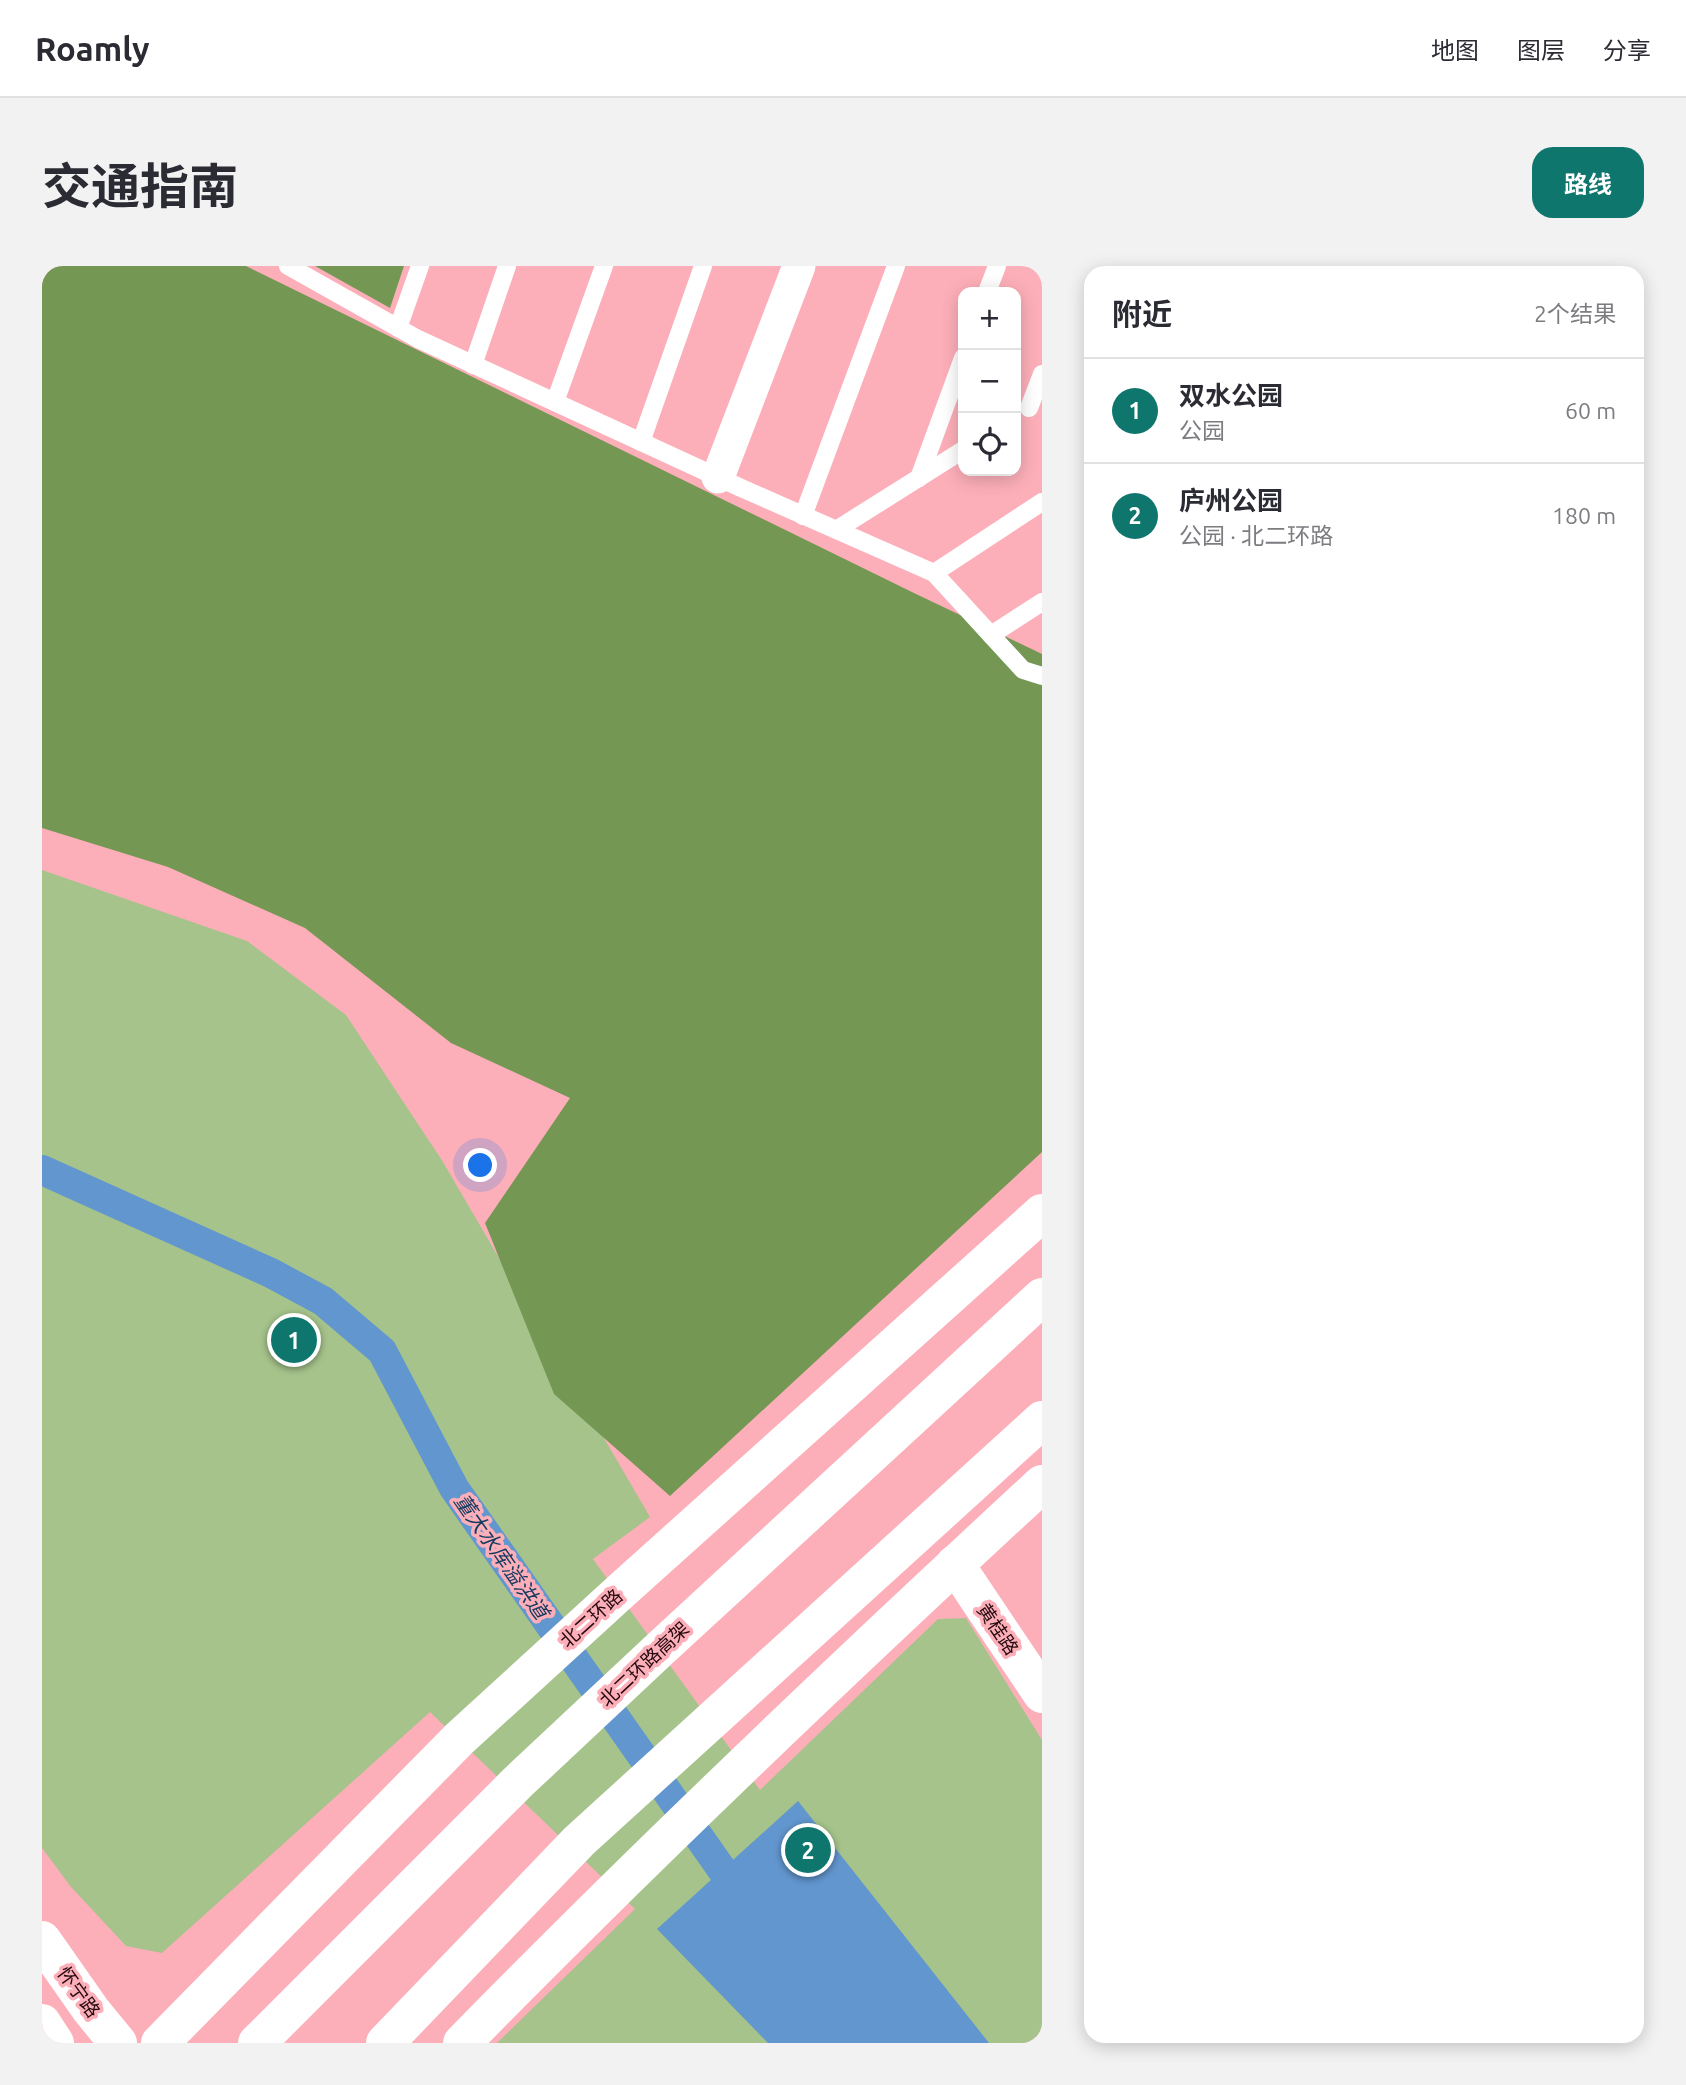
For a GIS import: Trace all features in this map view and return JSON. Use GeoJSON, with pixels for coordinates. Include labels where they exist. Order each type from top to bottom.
{"type":"FeatureCollection","features":[{"type":"Feature","properties":{"kind":"main road","name":"北二环路"},"geometry":{"type":"LineString","coordinates":[[160,2043],[458,1739],[1042,1213]]}},
{"type":"Feature","properties":{"kind":"main road","name":"北二环路高架"},"geometry":{"type":"LineString","coordinates":[[257,2043],[518,1782],[1042,1297]]}},
{"type":"Feature","properties":{"kind":"main road"},"geometry":{"type":"LineString","coordinates":[[385,2043],[579,1841],[1042,1420]]}},
{"type":"Feature","properties":{"kind":"main road"},"geometry":{"type":"LineString","coordinates":[[462,2043],[578,1925],[757,1752],[1042,1484]]}},
{"type":"Feature","properties":{"kind":"main road","name":"黄桂路"},"geometry":{"type":"LineString","coordinates":[[955,1564],[1042,1694]]}},
{"type":"Feature","properties":{"kind":"main road","name":"怀宁路"},"geometry":{"type":"LineString","coordinates":[[42,1940],[91,2010],[118,2043]]}},
{"type":"Feature","properties":{"kind":"main road"},"geometry":{"type":"LineString","coordinates":[[42,2023],[55,2043]]}},
{"type":"Feature","properties":{"kind":"street"},"geometry":{"type":"LineString","coordinates":[[718,477],[799,266]]}},
{"type":"Feature","properties":{"kind":"lane"},"geometry":{"type":"LineString","coordinates":[[288,266],[398,328],[473,365],[934,573],[1023,670],[1042,676]]}},
{"type":"Feature","properties":{"kind":"lane"},"geometry":{"type":"LineString","coordinates":[[398,328],[420,266]]}},
{"type":"Feature","properties":{"kind":"lane"},"geometry":{"type":"LineString","coordinates":[[473,365],[508,266]]}},
{"type":"Feature","properties":{"kind":"lane"},"geometry":{"type":"LineString","coordinates":[[555,402],[604,266]]}},
{"type":"Feature","properties":{"kind":"lane"},"geometry":{"type":"LineString","coordinates":[[641,442],[702,266]]}},
{"type":"Feature","properties":{"kind":"lane"},"geometry":{"type":"LineString","coordinates":[[803,516],[896,266]]}},
{"type":"Feature","properties":{"kind":"lane"},"geometry":{"type":"LineString","coordinates":[[990,287],[997,266]]}},
{"type":"Feature","properties":{"kind":"lane"},"geometry":{"type":"LineString","coordinates":[[919,478],[958,372]]}},
{"type":"Feature","properties":{"kind":"lane"},"geometry":{"type":"LineString","coordinates":[[1029,408],[1042,374]]}},
{"type":"Feature","properties":{"kind":"lane"},"geometry":{"type":"LineString","coordinates":[[836,530],[958,453]]}},
{"type":"Feature","properties":{"kind":"lane"},"geometry":{"type":"LineString","coordinates":[[934,573],[1042,502]]}},
{"type":"Feature","properties":{"kind":"lane"},"geometry":{"type":"LineString","coordinates":[[991,635],[1042,602]]}},
{"type":"Feature","properties":{"kind":"green space"},"geometry":{"type":"Polygon","coordinates":[[[42,266],[246,266],[1042,654],[1042,1152],[670,1496],[554,1394],[485,1223],[570,1098],[451,1043],[305,928],[168,867],[42,828],[42,266]]]}},
{"type":"Feature","properties":{"kind":"green space"},"geometry":{"type":"Polygon","coordinates":[[[315,266],[404,266],[390,308],[315,266]]]}},
{"type":"Feature","properties":{"kind":"green space"},"geometry":{"type":"Polygon","coordinates":[[[42,870],[247,941],[346,1015],[443,1162],[650,1517],[593,1559],[760,1790],[938,1619],[966,1618],[1042,1740],[1042,2043],[497,2043],[635,1909],[430,1712],[162,1953],[126,1946],[71,1887],[42,1848],[42,870]]]}},
{"type":"Feature","properties":{"kind":"water"},"geometry":{"type":"Polygon","coordinates":[[[798,1801],[989,2043],[768,2043],[657,1929],[798,1801]]]}},
{"type":"Feature","properties":{"kind":"waterway","name":"董大水库溢洪道"},"geometry":{"type":"LineString","coordinates":[[42,1170],[271,1273],[323,1301],[382,1351],[454,1488],[732,1884],[749,1901]]}},
{"type":"Feature","properties":{"kind":"place","name":"双水公园"},"geometry":{"type":"Point","coordinates":[294,1340]}},
{"type":"Feature","properties":{"kind":"place","name":"庐州公园"},"geometry":{"type":"Point","coordinates":[808,1850]}}]}
